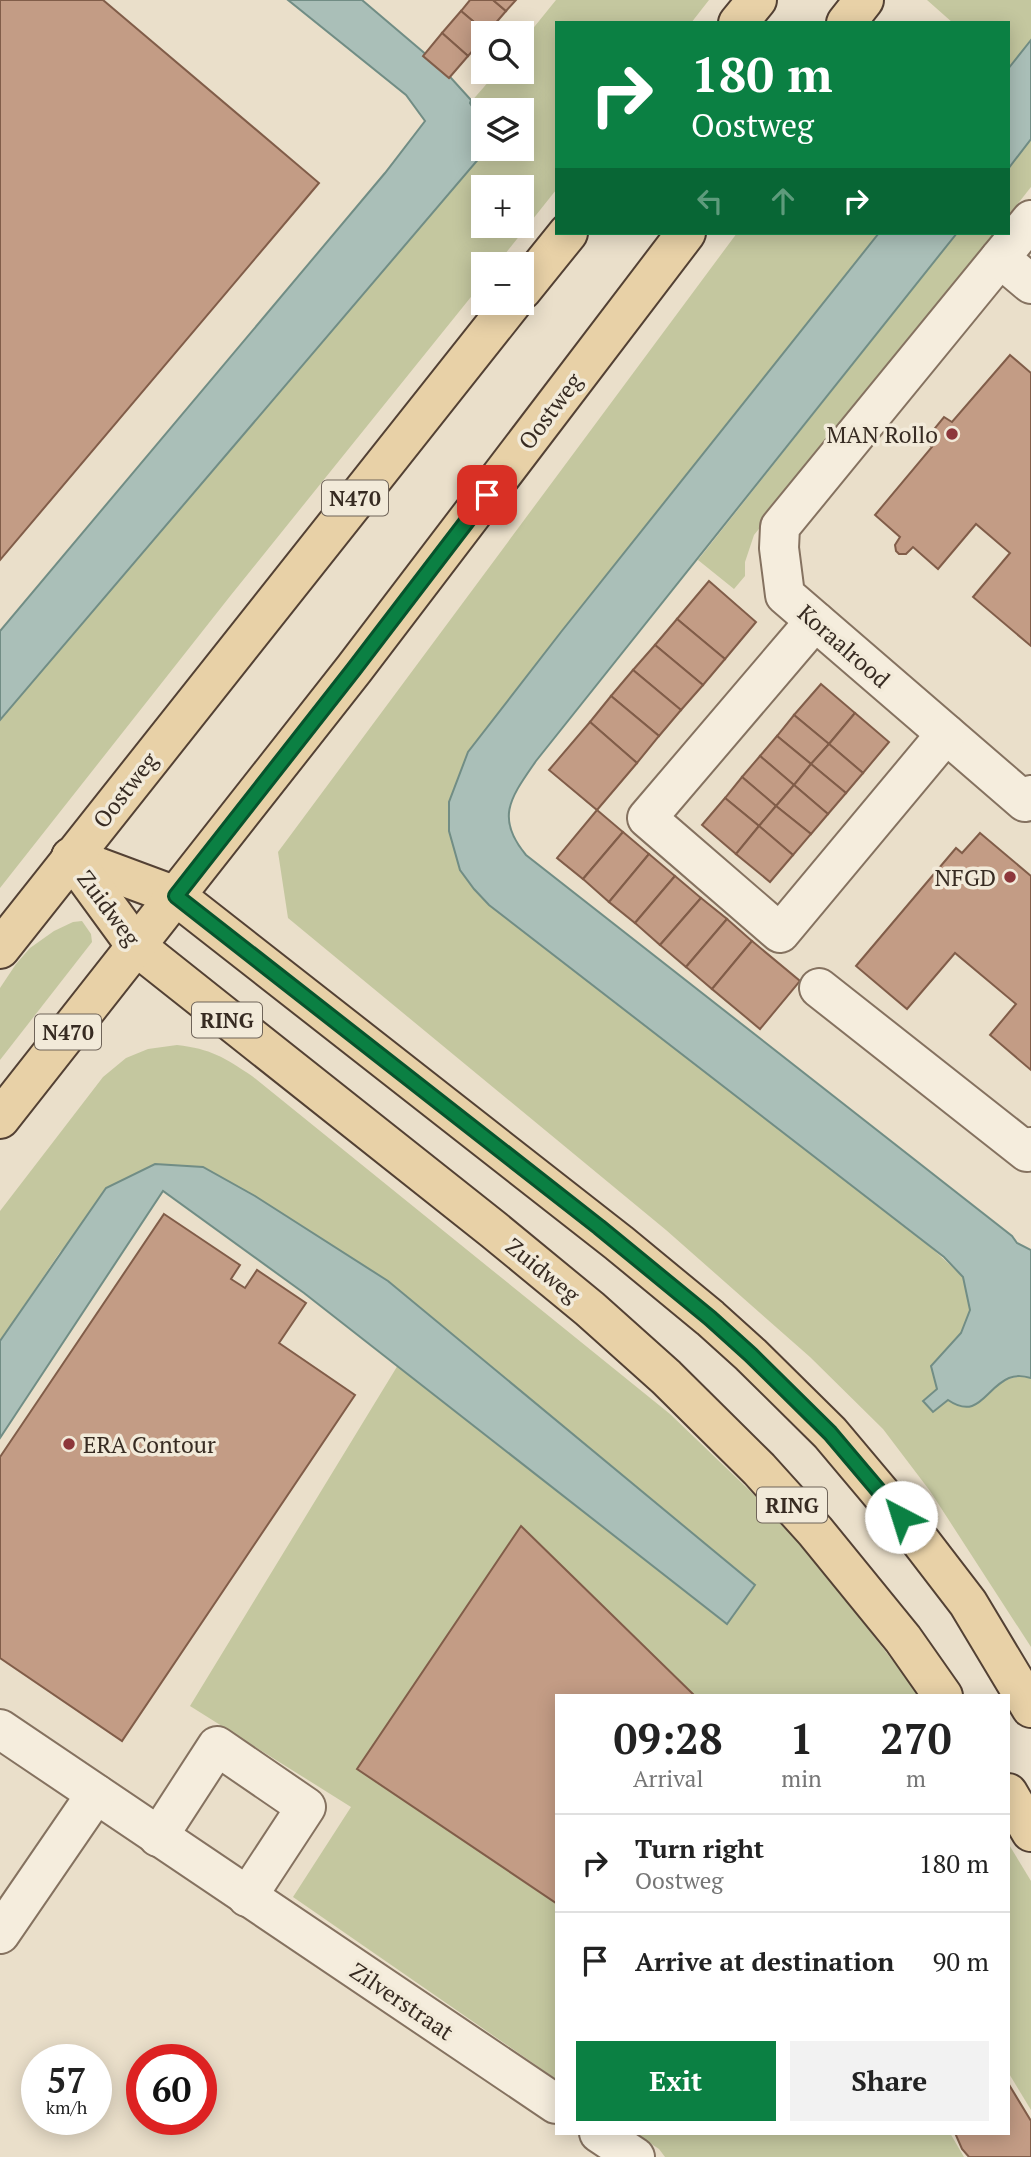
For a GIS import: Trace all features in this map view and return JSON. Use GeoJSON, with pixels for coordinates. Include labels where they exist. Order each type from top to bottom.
{"type":"FeatureCollection","features":[{"type":"Feature","properties":{"kind":"main road"},"geometry":{"type":"LineString","coordinates":[[740,21],[757,0]]}},
{"type":"Feature","properties":{"kind":"main road"},"geometry":{"type":"LineString","coordinates":[[848,21],[864,0]]}},
{"type":"Feature","properties":{"kind":"main road"},"geometry":{"type":"LineString","coordinates":[[534,275],[566,235]]}},
{"type":"Feature","properties":{"kind":"main road","name":"Oostweg"},"geometry":{"type":"LineString","coordinates":[[0,1118],[362,658],[684,235]]}},
{"type":"Feature","properties":{"kind":"main road","name":"Oostweg"},"geometry":{"type":"LineString","coordinates":[[0,949],[502,315]]}},
{"type":"Feature","properties":{"kind":"main road","name":"Zuidweg"},"geometry":{"type":"LineString","coordinates":[[71,857],[176,896],[619,1242],[751,1355],[830,1433],[915,1534],[968,1603],[1031,1708]]}},
{"type":"Feature","properties":{"kind":"main road","name":"Zuidweg"},"geometry":{"type":"LineString","coordinates":[[71,857],[136,946],[494,1230],[659,1370],[759,1469],[815,1531],[903,1639],[942,1694]]}},
{"type":"Feature","properties":{"kind":"main road"},"geometry":{"type":"LineString","coordinates":[[1010,1796],[1031,1832]]}},
{"type":"Feature","properties":{"kind":"street","name":"Koraalrood"},"geometry":{"type":"LineString","coordinates":[[1029,801],[946,734],[785,595],[779,548],[780,527],[1031,220]]}},
{"type":"Feature","properties":{"kind":"street"},"geometry":{"type":"LineString","coordinates":[[1000,258],[1031,285]]}},
{"type":"Feature","properties":{"kind":"street"},"geometry":{"type":"LineString","coordinates":[[815,621],[647,818],[780,933],[946,734]]}},
{"type":"Feature","properties":{"kind":"street"},"geometry":{"type":"LineString","coordinates":[[819,988],[1027,1152],[1031,1147]]}},
{"type":"Feature","properties":{"kind":"street","name":"Zilverstraat"},"geometry":{"type":"LineString","coordinates":[[0,1729],[555,2103]]}},
{"type":"Feature","properties":{"kind":"street"},"geometry":{"type":"LineString","coordinates":[[158,1837],[217,1746],[306,1807],[247,1897]]}},
{"type":"Feature","properties":{"kind":"street"},"geometry":{"type":"LineString","coordinates":[[0,1934],[96,1794]]}},
{"type":"Feature","properties":{"kind":"street"},"geometry":{"type":"LineString","coordinates":[[602,2135],[635,2157]]}},
{"type":"Feature","properties":{"kind":"green space"},"geometry":{"type":"Polygon","coordinates":[[[556,0],[709,0],[693,21],[555,21],[555,191],[534,218],[534,175],[471,175],[471,238],[518,238],[507,252],[471,252],[471,297],[0,888],[0,720],[477,161],[534,161],[534,98],[474,98],[487,84],[534,84],[534,27],[556,0]]]}},
{"type":"Feature","properties":{"kind":"green space"},"geometry":{"type":"Polygon","coordinates":[[[927,0],[1031,0],[1031,40],[1010,66],[1010,21],[951,21],[927,0]]]}},
{"type":"Feature","properties":{"kind":"green space"},"geometry":{"type":"Polygon","coordinates":[[[1031,139],[1031,187],[1010,213],[1010,166],[1031,139]]]}},
{"type":"Feature","properties":{"kind":"green space"},"geometry":{"type":"Polygon","coordinates":[[[736,235],[877,235],[468,752],[449,802],[963,1277],[970,1310],[961,1333],[931,1366],[938,1389],[953,1402],[969,1407],[1004,1381],[1020,1377],[1031,1378],[1031,1647],[930,1491],[883,1429],[810,1357],[666,1230],[288,918],[278,852],[736,235]]]}},
{"type":"Feature","properties":{"kind":"green space"},"geometry":{"type":"Polygon","coordinates":[[[955,235],[993,235],[754,535],[745,562],[745,576],[734,589],[698,560],[955,235]]]}},
{"type":"Feature","properties":{"kind":"green space"},"geometry":{"type":"Polygon","coordinates":[[[82,921],[91,934],[92,942],[0,1060],[0,988],[30,948],[54,931],[82,921]]]}},
{"type":"Feature","properties":{"kind":"green space"},"geometry":{"type":"Polygon","coordinates":[[[177,1045],[199,1049],[217,1055],[252,1076],[670,1414],[794,1533],[918,1694],[555,1694],[555,2078],[293,1897],[351,1807],[190,1706],[398,1365],[726,1624],[755,1585],[388,1281],[255,1196],[155,1164],[60,1252],[0,1341],[0,1211],[103,1077],[126,1058],[148,1049],[177,1045]]]}},
{"type":"Feature","properties":{"kind":"green space"},"geometry":{"type":"Polygon","coordinates":[[[1010,1846],[1031,1881],[1031,2110],[1010,2075],[1010,1846]]]}},
{"type":"Feature","properties":{"kind":"green space"},"geometry":{"type":"Polygon","coordinates":[[[638,2135],[951,2135],[964,2157],[665,2157],[659,2149],[638,2135]]]}},
{"type":"Feature","properties":{"kind":"water"},"geometry":{"type":"Polygon","coordinates":[[[288,0],[362,0],[442,68],[471,100],[471,161],[477,161],[0,720],[0,631],[385,173],[425,121],[406,95],[288,0]]]}},
{"type":"Feature","properties":{"kind":"water"},"geometry":{"type":"Polygon","coordinates":[[[1031,40],[1031,139],[1010,166],[1010,66],[1031,40]]]}},
{"type":"Feature","properties":{"kind":"water"},"geometry":{"type":"Polygon","coordinates":[[[877,235],[955,235],[536,761],[514,796],[509,818],[516,841],[526,855],[1012,1236],[1017,1243],[1031,1250],[1031,1378],[1009,1378],[975,1405],[967,1407],[948,1400],[933,1412],[923,1401],[937,1389],[931,1366],[961,1333],[970,1310],[963,1277],[944,1257],[489,905],[460,870],[449,831],[449,802],[468,752],[877,235]]]}},
{"type":"Feature","properties":{"kind":"water"},"geometry":{"type":"Polygon","coordinates":[[[155,1164],[203,1167],[255,1196],[388,1281],[755,1585],[727,1624],[304,1293],[163,1191],[0,1438],[0,1341],[106,1188],[155,1164]]]}},
{"type":"Feature","properties":{"kind":"building"},"geometry":{"type":"Polygon","coordinates":[[[0,0],[103,0],[319,183],[0,560],[0,0]]]}},
{"type":"Feature","properties":{"kind":"building"},"geometry":{"type":"Polygon","coordinates":[[[470,0],[493,0],[506,11],[497,21],[473,21],[461,11],[470,0]]]}},
{"type":"Feature","properties":{"kind":"building"},"geometry":{"type":"Polygon","coordinates":[[[493,0],[516,0],[506,11],[493,0]]]}},
{"type":"Feature","properties":{"kind":"building"},"geometry":{"type":"Polygon","coordinates":[[[461,11],[473,21],[471,53],[468,56],[442,33],[461,11]]]}},
{"type":"Feature","properties":{"kind":"building"},"geometry":{"type":"Polygon","coordinates":[[[442,33],[468,56],[449,78],[423,56],[442,33]]]}},
{"type":"Feature","properties":{"kind":"building"},"geometry":{"type":"Polygon","coordinates":[[[1010,355],[1031,373],[1031,646],[973,597],[1010,553],[976,524],[938,569],[913,547],[906,554],[899,554],[895,545],[900,537],[875,515],[932,447],[926,439],[944,417],[952,422],[1010,355]]]}},
{"type":"Feature","properties":{"kind":"building"},"geometry":{"type":"Polygon","coordinates":[[[709,581],[756,622],[725,659],[677,619],[709,581]]]}},
{"type":"Feature","properties":{"kind":"building"},"geometry":{"type":"Polygon","coordinates":[[[677,619],[725,659],[703,685],[655,645],[677,619]]]}},
{"type":"Feature","properties":{"kind":"building"},"geometry":{"type":"Polygon","coordinates":[[[655,645],[703,685],[681,710],[633,670],[655,645]]]}},
{"type":"Feature","properties":{"kind":"building"},"geometry":{"type":"Polygon","coordinates":[[[633,670],[681,710],[659,736],[611,696],[633,670]]]}},
{"type":"Feature","properties":{"kind":"building"},"geometry":{"type":"Polygon","coordinates":[[[821,684],[855,713],[829,744],[794,715],[821,684]]]}},
{"type":"Feature","properties":{"kind":"building"},"geometry":{"type":"Polygon","coordinates":[[[611,696],[659,736],[637,763],[590,722],[611,696]]]}},
{"type":"Feature","properties":{"kind":"building"},"geometry":{"type":"Polygon","coordinates":[[[855,713],[889,742],[863,773],[829,744],[855,713]]]}},
{"type":"Feature","properties":{"kind":"building"},"geometry":{"type":"Polygon","coordinates":[[[794,715],[829,744],[811,764],[777,736],[794,715]]]}},
{"type":"Feature","properties":{"kind":"building"},"geometry":{"type":"Polygon","coordinates":[[[590,722],[637,763],[597,810],[549,770],[590,722]]]}},
{"type":"Feature","properties":{"kind":"building"},"geometry":{"type":"Polygon","coordinates":[[[777,736],[811,764],[794,785],[760,756],[777,736]]]}},
{"type":"Feature","properties":{"kind":"building"},"geometry":{"type":"Polygon","coordinates":[[[829,744],[863,773],[846,793],[811,764],[829,744]]]}},
{"type":"Feature","properties":{"kind":"building"},"geometry":{"type":"Polygon","coordinates":[[[760,756],[794,785],[776,806],[742,777],[760,756]]]}},
{"type":"Feature","properties":{"kind":"building"},"geometry":{"type":"Polygon","coordinates":[[[811,764],[846,793],[828,814],[794,785],[811,764]]]}},
{"type":"Feature","properties":{"kind":"building"},"geometry":{"type":"Polygon","coordinates":[[[742,777],[776,806],[759,826],[725,798],[742,777]]]}},
{"type":"Feature","properties":{"kind":"building"},"geometry":{"type":"Polygon","coordinates":[[[794,785],[828,814],[811,834],[776,806],[794,785]]]}},
{"type":"Feature","properties":{"kind":"building"},"geometry":{"type":"Polygon","coordinates":[[[725,798],[759,826],[736,854],[702,825],[725,798]]]}},
{"type":"Feature","properties":{"kind":"building"},"geometry":{"type":"Polygon","coordinates":[[[776,806],[811,834],[793,855],[759,826],[776,806]]]}},
{"type":"Feature","properties":{"kind":"building"},"geometry":{"type":"Polygon","coordinates":[[[597,810],[623,832],[583,879],[557,858],[597,810]]]}},
{"type":"Feature","properties":{"kind":"building"},"geometry":{"type":"Polygon","coordinates":[[[759,826],[793,855],[770,882],[736,854],[759,826]]]}},
{"type":"Feature","properties":{"kind":"building"},"geometry":{"type":"Polygon","coordinates":[[[623,832],[649,854],[609,902],[583,879],[623,832]]]}},
{"type":"Feature","properties":{"kind":"building"},"geometry":{"type":"Polygon","coordinates":[[[980,833],[1031,876],[1031,1070],[990,1035],[1016,1004],[955,953],[907,1009],[856,966],[956,848],[962,853],[980,833]]]}},
{"type":"Feature","properties":{"kind":"building"},"geometry":{"type":"Polygon","coordinates":[[[649,854],[675,876],[635,923],[609,902],[649,854]]]}},
{"type":"Feature","properties":{"kind":"building"},"geometry":{"type":"Polygon","coordinates":[[[675,876],[701,898],[660,945],[635,923],[675,876]]]}},
{"type":"Feature","properties":{"kind":"building"},"geometry":{"type":"Polygon","coordinates":[[[701,898],[727,919],[686,967],[660,945],[701,898]]]}},
{"type":"Feature","properties":{"kind":"building"},"geometry":{"type":"Polygon","coordinates":[[[727,919],[752,941],[712,989],[686,967],[727,919]]]}},
{"type":"Feature","properties":{"kind":"building"},"geometry":{"type":"Polygon","coordinates":[[[752,941],[800,981],[760,1029],[712,989],[752,941]]]}},
{"type":"Feature","properties":{"kind":"building"},"geometry":{"type":"Polygon","coordinates":[[[164,1214],[240,1265],[231,1279],[245,1288],[257,1270],[306,1303],[279,1343],[355,1395],[122,1741],[0,1658],[0,1457],[164,1214]]]}},
{"type":"Feature","properties":{"kind":"building"},"geometry":{"type":"Polygon","coordinates":[[[521,1526],[693,1694],[555,1694],[555,1902],[357,1769],[521,1526]]]}},
{"type":"Feature","properties":{"kind":"building"},"geometry":{"type":"Polygon","coordinates":[[[1010,2086],[1031,2121],[1031,2157],[969,2157],[956,2135],[1010,2135],[1010,2086]]]}},
{"type":"Feature","properties":{"kind":"place","name":"MAN Rollo"},"geometry":{"type":"Point","coordinates":[952,434]}},
{"type":"Feature","properties":{"kind":"place","name":"NFGD"},"geometry":{"type":"Point","coordinates":[1010,877]}},
{"type":"Feature","properties":{"kind":"place","name":"ERA Contour"},"geometry":{"type":"Point","coordinates":[69,1444]}},
{"type":"Feature","properties":{"kind":"route"},"geometry":{"type":"LineString","coordinates":[[487,495],[176,896],[651,1268],[710,1318],[798,1399],[901,1517]]}}]}
